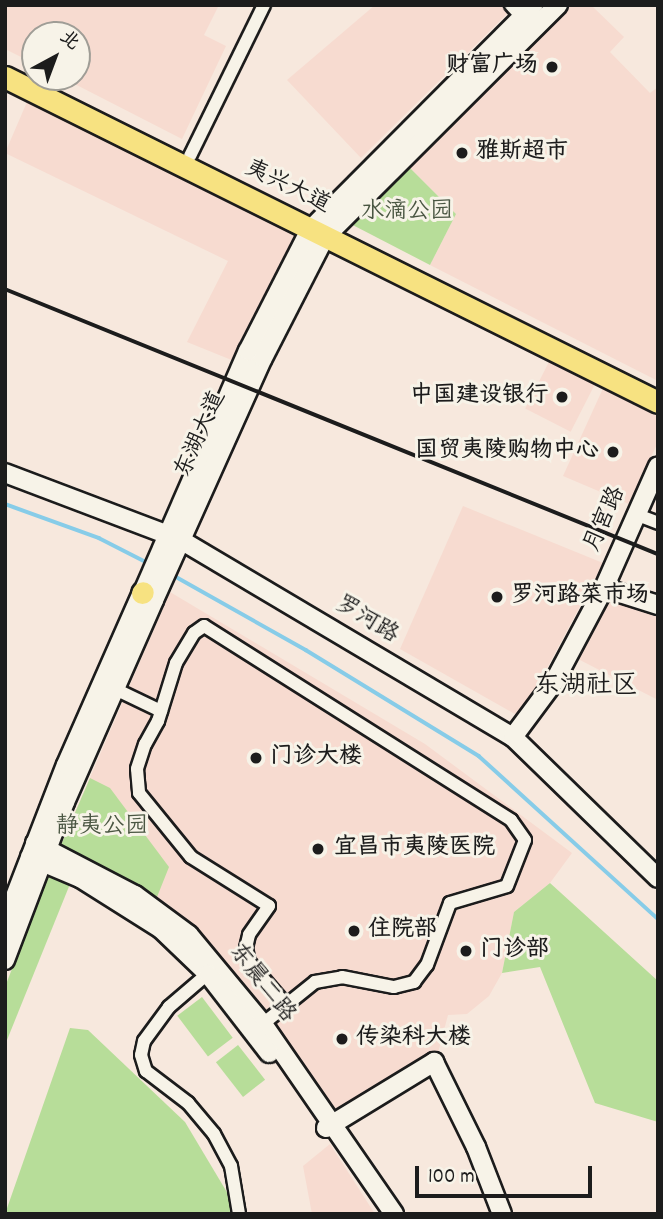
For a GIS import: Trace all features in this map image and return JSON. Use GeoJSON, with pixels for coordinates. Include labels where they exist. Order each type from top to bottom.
{"type":"FeatureCollection","features":[{"type":"Feature","properties":{"kind":"main road","name":"东湖大道"},"geometry":{"type":"LineString","coordinates":[[322,227],[558,5]]}},
{"type":"Feature","properties":{"kind":"main road","name":"东湖大道"},"geometry":{"type":"LineString","coordinates":[[5,960],[39,853],[146,595],[177,532],[248,351],[322,227],[522,9]]}},
{"type":"Feature","properties":{"kind":"main road","name":"夷兴大道"},"geometry":{"type":"LineString","coordinates":[[5,61],[21,70]]}},
{"type":"Feature","properties":{"kind":"main road","name":"夷兴大道"},"geometry":{"type":"LineString","coordinates":[[5,77],[658,387]]}},
{"type":"Feature","properties":{"kind":"main road","name":"夷兴大道"},"geometry":{"type":"LineString","coordinates":[[62,91],[658,402]]}},
{"type":"Feature","properties":{"kind":"main road","name":"罗河路"},"geometry":{"type":"LineString","coordinates":[[5,461],[177,532],[516,733],[658,866]]}},
{"type":"Feature","properties":{"kind":"main road","name":"月宫路"},"geometry":{"type":"LineString","coordinates":[[516,733],[539,708],[604,588],[658,466]]}},
{"type":"Feature","properties":{"kind":"main road","name":"罗河路"},"geometry":{"type":"LineString","coordinates":[[5,472],[177,532]]}},
{"type":"Feature","properties":{"kind":"main road"},"geometry":{"type":"LineString","coordinates":[[604,588],[658,605]]}},
{"type":"Feature","properties":{"kind":"main road","name":"东湖大道"},"geometry":{"type":"LineString","coordinates":[[5,922],[114,689],[146,595]]}},
{"type":"Feature","properties":{"kind":"main road","name":"罗河路"},"geometry":{"type":"LineString","coordinates":[[516,733],[658,878]]}},
{"type":"Feature","properties":{"kind":"main road","name":"东晨二路"},"geometry":{"type":"LineString","coordinates":[[39,853],[130,905],[212,970],[258,1027],[394,1214]]}},
{"type":"Feature","properties":{"kind":"main road"},"geometry":{"type":"LineString","coordinates":[[330,1125],[434,1062],[476,1147],[502,1214]]}},
{"type":"Feature","properties":{"kind":"main road","name":"东晨二路"},"geometry":{"type":"LineString","coordinates":[[330,1125],[381,1214]]}},
{"type":"Feature","properties":{"kind":"street"},"geometry":{"type":"LineString","coordinates":[[190,156],[264,5]]}},
{"type":"Feature","properties":{"kind":"street"},"geometry":{"type":"LineString","coordinates":[[635,514],[658,523]]}},
{"type":"Feature","properties":{"kind":"street"},"geometry":{"type":"LineString","coordinates":[[258,1027],[315,982],[330,978],[394,987],[414,982],[427,965],[450,903],[507,886],[523,852],[523,833],[511,820],[204,626],[194,633],[176,663],[161,711],[137,769],[139,793],[191,857],[269,906],[249,935],[246,948],[249,962],[286,1004]]}},
{"type":"Feature","properties":{"kind":"street"},"geometry":{"type":"LineString","coordinates":[[114,689],[161,711]]}},
{"type":"Feature","properties":{"kind":"street"},"geometry":{"type":"LineString","coordinates":[[212,970],[169,1007],[144,1041],[141,1055],[146,1070],[188,1103],[214,1134],[231,1166],[239,1214]]}},
{"type":"Feature","properties":{"kind":"shaded area"},"geometry":{"type":"Polygon","coordinates":[[[5,5],[219,5],[204,35],[226,46],[182,139],[88,91],[91,91],[91,21],[21,21],[21,57],[5,49],[5,5]]]}},
{"type":"Feature","properties":{"kind":"shaded area"},"geometry":{"type":"Polygon","coordinates":[[[375,5],[516,5],[361,158],[287,80],[375,5]]]}},
{"type":"Feature","properties":{"kind":"shaded area"},"geometry":{"type":"Polygon","coordinates":[[[568,5],[591,5],[624,37],[610,52],[650,93],[658,87],[658,381],[430,265],[456,214],[406,164],[568,5]]]}},
{"type":"Feature","properties":{"kind":"shaded area"},"geometry":{"type":"Polygon","coordinates":[[[30,95],[300,230],[234,361],[187,342],[228,261],[5,153],[30,95]]]}},
{"type":"Feature","properties":{"kind":"shaded area"},"geometry":{"type":"Polygon","coordinates":[[[552,356],[597,379],[571,432],[525,409],[552,356]]]}},
{"type":"Feature","properties":{"kind":"shaded area","name":"国贸夷陵购物中心"},"geometry":{"type":"Polygon","coordinates":[[[605,384],[658,410],[658,442],[629,504],[563,476],[605,384]]]}},
{"type":"Feature","properties":{"kind":"shaded area","name":"罗河路菜市场"},"geometry":{"type":"Polygon","coordinates":[[[463,506],[603,563],[530,700],[515,714],[400,649],[463,506]]]}},
{"type":"Feature","properties":{"kind":"shaded area","name":"宜昌市夷陵医院"},"geometry":{"type":"Polygon","coordinates":[[[170,592],[425,744],[572,853],[550,883],[514,912],[502,973],[489,996],[467,1014],[448,1015],[438,1053],[334,1110],[215,948],[168,904],[61,845],[170,592]]]}},
{"type":"Feature","properties":{"kind":"shaded area"},"geometry":{"type":"Polygon","coordinates":[[[610,597],[658,612],[658,700],[576,658],[610,597]]]}},
{"type":"Feature","properties":{"kind":"shaded area"},"geometry":{"type":"Polygon","coordinates":[[[330,1144],[375,1214],[312,1214],[303,1166],[330,1144]]]}},
{"type":"Feature","properties":{"kind":"green space","name":"水滴公园"},"geometry":{"type":"Polygon","coordinates":[[[406,164],[456,214],[430,265],[345,221],[406,164]]]}},
{"type":"Feature","properties":{"kind":"green space","name":"静夷公园"},"geometry":{"type":"Polygon","coordinates":[[[90,778],[110,788],[169,867],[157,897],[61,845],[90,778]]]}},
{"type":"Feature","properties":{"kind":"green space"},"geometry":{"type":"Polygon","coordinates":[[[48,875],[70,884],[5,1045],[5,987],[48,875]]]}},
{"type":"Feature","properties":{"kind":"green space"},"geometry":{"type":"Polygon","coordinates":[[[550,883],[658,981],[658,1122],[595,1103],[540,967],[502,973],[514,912],[550,883]]]}},
{"type":"Feature","properties":{"kind":"green space"},"geometry":{"type":"Polygon","coordinates":[[[202,997],[233,1038],[208,1056],[177,1016],[202,997]]]}},
{"type":"Feature","properties":{"kind":"green space"},"geometry":{"type":"Polygon","coordinates":[[[70,1028],[88,1030],[185,1122],[234,1204],[233,1214],[5,1214],[70,1028]]]}},
{"type":"Feature","properties":{"kind":"green space"},"geometry":{"type":"Polygon","coordinates":[[[238,1045],[265,1080],[243,1097],[216,1062],[238,1045]]]}},
{"type":"Feature","properties":{"kind":"waterway"},"geometry":{"type":"LineString","coordinates":[[5,504],[99,538],[148,563]]}},
{"type":"Feature","properties":{"kind":"waterway"},"geometry":{"type":"LineString","coordinates":[[171,574],[306,650],[479,756],[658,919]]}},
{"type":"Feature","properties":{"kind":"railway"},"geometry":{"type":"LineString","coordinates":[[5,289],[658,554]]}},
{"type":"Feature","properties":{"kind":"place","name":"财富广场"},"geometry":{"type":"Point","coordinates":[552,67]}},
{"type":"Feature","properties":{"kind":"place","name":"雅斯超市"},"geometry":{"type":"Point","coordinates":[462,153]}},
{"type":"Feature","properties":{"kind":"place","name":"中国建设银行"},"geometry":{"type":"Point","coordinates":[562,397]}},
{"type":"Feature","properties":{"kind":"place","name":"国贸夷陵购物中心"},"geometry":{"type":"Point","coordinates":[613,452]}},
{"type":"Feature","properties":{"kind":"place","name":"罗河路菜市场"},"geometry":{"type":"Point","coordinates":[497,597]}},
{"type":"Feature","properties":{"kind":"place","name":"门诊大楼"},"geometry":{"type":"Point","coordinates":[256,758]}},
{"type":"Feature","properties":{"kind":"place","name":"宜昌市夷陵医院"},"geometry":{"type":"Point","coordinates":[318,849]}},
{"type":"Feature","properties":{"kind":"place","name":"住院部"},"geometry":{"type":"Point","coordinates":[354,931]}},
{"type":"Feature","properties":{"kind":"place","name":"门诊部"},"geometry":{"type":"Point","coordinates":[466,951]}},
{"type":"Feature","properties":{"kind":"place","name":"传染科大楼"},"geometry":{"type":"Point","coordinates":[342,1039]}},
{"type":"Feature","properties":{"kind":"district","name":"东湖社区"},"geometry":{"type":"Point","coordinates":[586,687]}}]}
